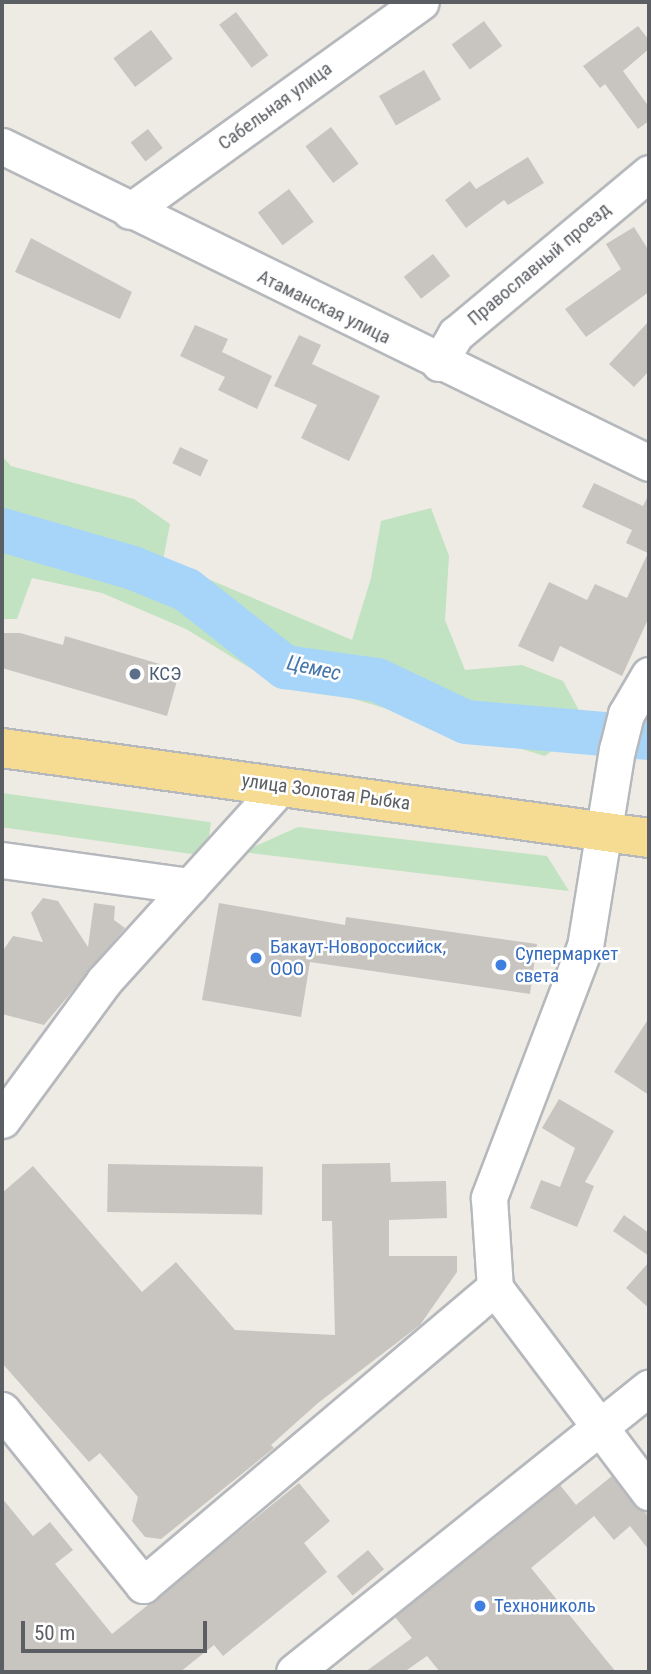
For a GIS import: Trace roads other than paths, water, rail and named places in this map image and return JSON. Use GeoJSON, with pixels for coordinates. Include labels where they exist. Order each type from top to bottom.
{"type":"FeatureCollection","features":[{"type":"Feature","properties":{"kind":"highway","name":"улица Золотая Рыбка"},"geometry":{"type":"LineString","coordinates":[[2,748],[649,838]]}},
{"type":"Feature","properties":{"kind":"street","name":"Сабельная улица"},"geometry":{"type":"LineString","coordinates":[[130,211],[421,2]]}},
{"type":"Feature","properties":{"kind":"street","name":"Атаманская улица"},"geometry":{"type":"LineString","coordinates":[[2,146],[439,363],[649,463]]}},
{"type":"Feature","properties":{"kind":"street","name":"Православный проезд"},"geometry":{"type":"LineString","coordinates":[[439,363],[456,334],[649,173]]}},
{"type":"Feature","properties":{"kind":"street"},"geometry":{"type":"LineString","coordinates":[[649,675],[626,714],[617,749],[585,946],[489,1198],[495,1288],[649,1492]]}},
{"type":"Feature","properties":{"kind":"street"},"geometry":{"type":"LineString","coordinates":[[2,1119],[104,981],[281,786]]}},
{"type":"Feature","properties":{"kind":"street"},"geometry":{"type":"LineString","coordinates":[[2,860],[190,886]]}},
{"type":"Feature","properties":{"kind":"street"},"geometry":{"type":"LineString","coordinates":[[2,1410],[143,1585],[495,1288]]}},
{"type":"Feature","properties":{"kind":"street"},"geometry":{"type":"LineString","coordinates":[[294,1672],[649,1388]]}},
{"type":"Feature","properties":{"kind":"waterway","name":"Цемес"},"geometry":{"type":"LineString","coordinates":[[2,530],[133,568],[187,590],[285,667],[377,680],[466,722],[649,738]]}},
{"type":"Feature","properties":{"kind":"place","name":"КСЭ"},"geometry":{"type":"Point","coordinates":[135,674]}},
{"type":"Feature","properties":{"kind":"place","name":"Бакаут-Новороссийск, ООО"},"geometry":{"type":"Point","coordinates":[256,958]}},
{"type":"Feature","properties":{"kind":"place","name":"Супермаркет света"},"geometry":{"type":"Point","coordinates":[501,965]}},
{"type":"Feature","properties":{"kind":"place","name":"Технониколь"},"geometry":{"type":"Point","coordinates":[480,1606]}}]}
